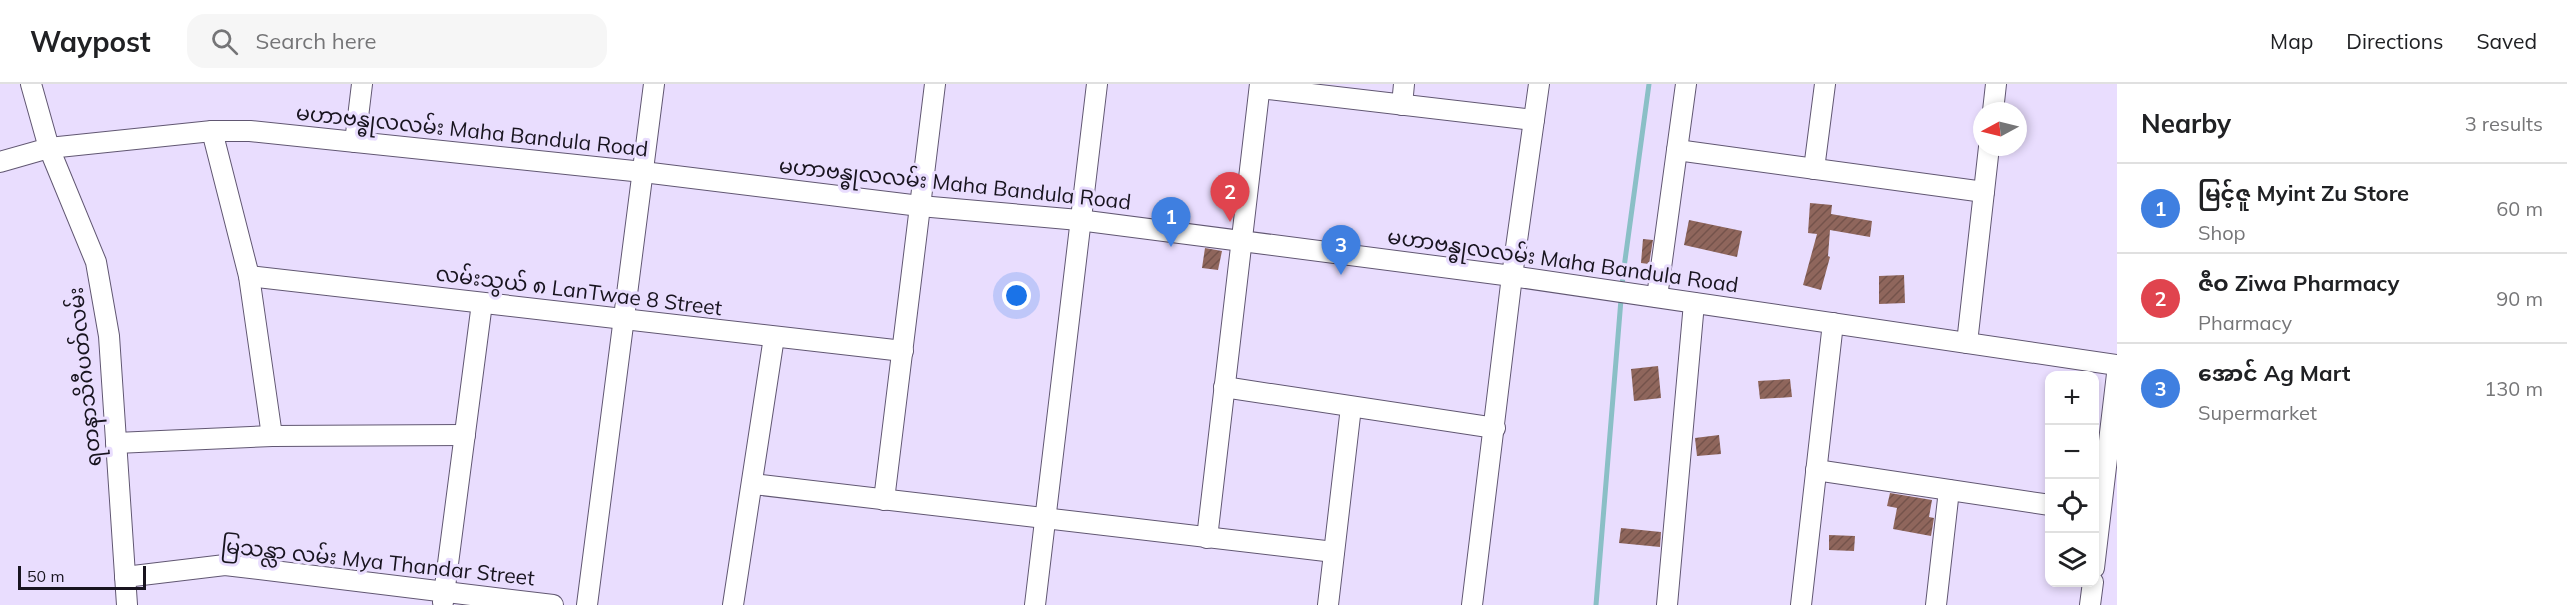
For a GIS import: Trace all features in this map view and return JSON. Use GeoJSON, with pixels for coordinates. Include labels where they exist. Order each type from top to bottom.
{"type":"FeatureCollection","features":[{"type":"Feature","properties":{"kind":"street","name":"ရတနာသိဂီပတ်လမ်း"},"geometry":{"type":"LineString","coordinates":[[31,84],[49,148],[96,262],[109,336],[128,605]]}},
{"type":"Feature","properties":{"kind":"street"},"geometry":{"type":"LineString","coordinates":[[355,142],[362,84]]}},
{"type":"Feature","properties":{"kind":"street"},"geometry":{"type":"LineString","coordinates":[[587,605],[654,84]]}},
{"type":"Feature","properties":{"kind":"street"},"geometry":{"type":"LineString","coordinates":[[884,500],[936,84]]}},
{"type":"Feature","properties":{"kind":"street"},"geometry":{"type":"LineString","coordinates":[[1035,605],[1079,220],[1097,84]]}},
{"type":"Feature","properties":{"kind":"street"},"geometry":{"type":"LineString","coordinates":[[1401,105],[1404,84]]}},
{"type":"Feature","properties":{"kind":"street"},"geometry":{"type":"LineString","coordinates":[[1472,605],[1512,276],[1539,84]]}},
{"type":"Feature","properties":{"kind":"street"},"geometry":{"type":"LineString","coordinates":[[1657,297],[1686,84]]}},
{"type":"Feature","properties":{"kind":"street"},"geometry":{"type":"LineString","coordinates":[[1814,169],[1825,84]]}},
{"type":"Feature","properties":{"kind":"street"},"geometry":{"type":"LineString","coordinates":[[1994,102],[1996,84]]}},
{"type":"Feature","properties":{"kind":"street"},"geometry":{"type":"LineString","coordinates":[[1207,538],[1260,86],[1534,120]]}},
{"type":"Feature","properties":{"kind":"street","name":"မဟာဗန္ဓုလလမ်း Maha Bandula Road"},"geometry":{"type":"LineString","coordinates":[[0,162],[49,148],[212,130],[250,131],[643,172],[920,206],[1079,220],[1512,276],[2117,365]]}},
{"type":"Feature","properties":{"kind":"street"},"geometry":{"type":"LineString","coordinates":[[212,130],[249,276],[272,436]]}},
{"type":"Feature","properties":{"kind":"street"},"geometry":{"type":"LineString","coordinates":[[1677,150],[1984,192]]}},
{"type":"Feature","properties":{"kind":"street"},"geometry":{"type":"LineString","coordinates":[[1966,343],[1988,156]]}},
{"type":"Feature","properties":{"kind":"street","name":"လမ်းသွယ် ၈ LanTwae 8 Street"},"geometry":{"type":"LineString","coordinates":[[249,276],[903,351]]}},
{"type":"Feature","properties":{"kind":"street"},"geometry":{"type":"LineString","coordinates":[[443,598],[482,303]]}},
{"type":"Feature","properties":{"kind":"street"},"geometry":{"type":"LineString","coordinates":[[1667,605],[1694,303]]}},
{"type":"Feature","properties":{"kind":"street"},"geometry":{"type":"LineString","coordinates":[[1801,605],[1833,323]]}},
{"type":"Feature","properties":{"kind":"street"},"geometry":{"type":"LineString","coordinates":[[733,605],[774,337]]}},
{"type":"Feature","properties":{"kind":"street"},"geometry":{"type":"LineString","coordinates":[[2099,540],[2104,512],[2117,374]]}},
{"type":"Feature","properties":{"kind":"street"},"geometry":{"type":"LineString","coordinates":[[1224,387],[1495,428]]}},
{"type":"Feature","properties":{"kind":"street"},"geometry":{"type":"LineString","coordinates":[[1328,605],[1351,406]]}},
{"type":"Feature","properties":{"kind":"street"},"geometry":{"type":"LineString","coordinates":[[116,443],[272,436],[465,435]]}},
{"type":"Feature","properties":{"kind":"street"},"geometry":{"type":"LineString","coordinates":[[1816,470],[2045,504]]}},
{"type":"Feature","properties":{"kind":"street"},"geometry":{"type":"LineString","coordinates":[[753,484],[1334,552]]}},
{"type":"Feature","properties":{"kind":"street"},"geometry":{"type":"LineString","coordinates":[[1935,605],[1949,490]]}},
{"type":"Feature","properties":{"kind":"street","name":"မြသန္လာ လမ်း Mya Thandar Street"},"geometry":{"type":"LineString","coordinates":[[126,577],[225,565],[443,598],[553,605]]}},
{"type":"Feature","properties":{"kind":"street"},"geometry":{"type":"LineString","coordinates":[[2090,605],[2092,587]]}},
{"type":"Feature","properties":{"kind":"building"},"geometry":{"type":"Polygon","coordinates":[[[1810,203],[1832,205],[1831,214],[1872,221],[1870,237],[1830,230],[1828,256],[1830,257],[1821,290],[1803,285],[1817,234],[1808,233],[1810,203]]]}},
{"type":"Feature","properties":{"kind":"building"},"geometry":{"type":"Polygon","coordinates":[[[1689,220],[1742,231],[1737,257],[1684,245],[1689,220]]]}},
{"type":"Feature","properties":{"kind":"building"},"geometry":{"type":"Polygon","coordinates":[[[1643,239],[1653,240],[1649,264],[1641,263],[1643,239]]]}},
{"type":"Feature","properties":{"kind":"building"},"geometry":{"type":"Polygon","coordinates":[[[1205,248],[1222,251],[1218,270],[1202,268],[1205,248]]]}},
{"type":"Feature","properties":{"kind":"building"},"geometry":{"type":"Polygon","coordinates":[[[1904,275],[1905,303],[1879,304],[1879,276],[1904,275]]]}},
{"type":"Feature","properties":{"kind":"building"},"geometry":{"type":"Polygon","coordinates":[[[1658,366],[1661,398],[1634,401],[1631,369],[1658,366]]]}},
{"type":"Feature","properties":{"kind":"building"},"geometry":{"type":"Polygon","coordinates":[[[1790,379],[1792,397],[1760,399],[1758,381],[1790,379]]]}},
{"type":"Feature","properties":{"kind":"building"},"geometry":{"type":"Polygon","coordinates":[[[1719,435],[1721,454],[1697,456],[1695,438],[1719,435]]]}},
{"type":"Feature","properties":{"kind":"building"},"geometry":{"type":"Polygon","coordinates":[[[1890,493],[1932,500],[1929,517],[1934,518],[1931,536],[1893,529],[1897,508],[1887,506],[1890,493]]]}},
{"type":"Feature","properties":{"kind":"building"},"geometry":{"type":"Polygon","coordinates":[[[1621,528],[1661,532],[1660,547],[1619,543],[1621,528]]]}},
{"type":"Feature","properties":{"kind":"building"},"geometry":{"type":"Polygon","coordinates":[[[1829,535],[1855,536],[1854,551],[1829,550],[1829,535]]]}},
{"type":"Feature","properties":{"kind":"waterway"},"geometry":{"type":"LineString","coordinates":[[1596,605],[1623,275],[1649,84]]}},
{"type":"Feature","properties":{"kind":"place","name":"ဇီဝ Ziwa Pharmacy"},"geometry":{"type":"Point","coordinates":[1230,222]}},
{"type":"Feature","properties":{"kind":"place","name":"မြင့်ဇူ Myint Zu Store"},"geometry":{"type":"Point","coordinates":[1171,247]}},
{"type":"Feature","properties":{"kind":"place","name":"အောင် Ag Mart"},"geometry":{"type":"Point","coordinates":[1341,275]}}]}
